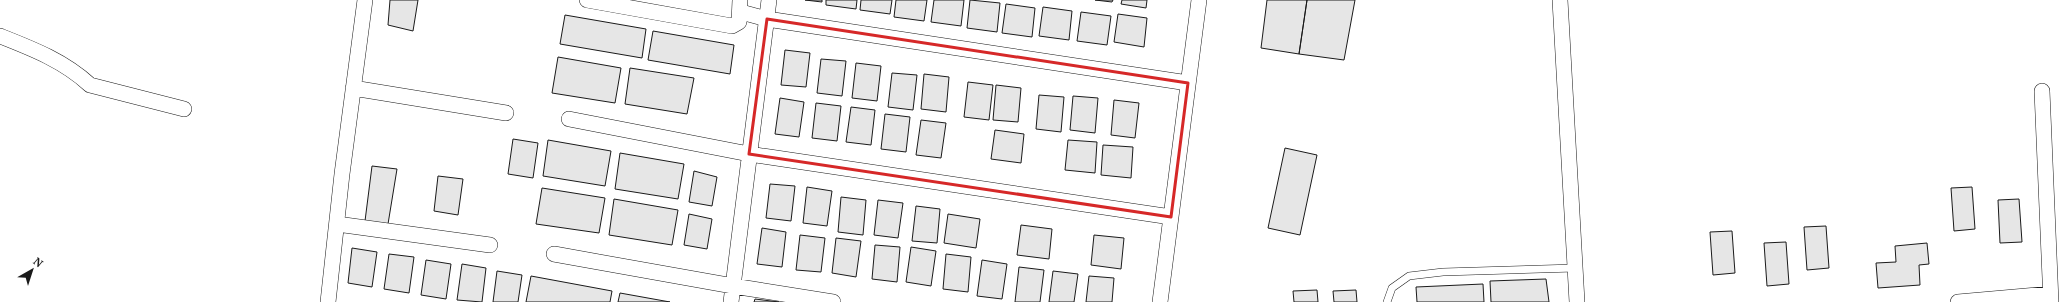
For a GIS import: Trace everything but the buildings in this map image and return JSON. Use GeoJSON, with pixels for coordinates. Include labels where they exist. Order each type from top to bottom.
{"type":"FeatureCollection","features":[{"type":"Feature","properties":{"kind":"street"},"geometry":{"type":"LineString","coordinates":[[328,302],[336,224],[365,0]]}},
{"type":"Feature","properties":{"kind":"street"},"geometry":{"type":"LineString","coordinates":[[587,0],[732,26],[739,22],[740,6],[767,19],[1188,83]]}},
{"type":"Feature","properties":{"kind":"street"},"geometry":{"type":"LineString","coordinates":[[731,302],[769,0]]}},
{"type":"Feature","properties":{"kind":"street"},"geometry":{"type":"LineString","coordinates":[[1160,302],[1199,0]]}},
{"type":"Feature","properties":{"kind":"street"},"geometry":{"type":"LineString","coordinates":[[1560,0],[1577,302]]}},
{"type":"Feature","properties":{"kind":"street"},"geometry":{"type":"LineString","coordinates":[[0,36],[47,55],[81,76],[90,85],[184,109]]}},
{"type":"Feature","properties":{"kind":"street"},"geometry":{"type":"LineString","coordinates":[[353,88],[506,112]]}},
{"type":"Feature","properties":{"kind":"street"},"geometry":{"type":"LineString","coordinates":[[1958,302],[2050,298],[2042,91]]}},
{"type":"Feature","properties":{"kind":"street"},"geometry":{"type":"LineString","coordinates":[[570,119],[749,154],[1171,217]]}},
{"type":"Feature","properties":{"kind":"street"},"geometry":{"type":"LineString","coordinates":[[336,224],[490,244]]}},
{"type":"Feature","properties":{"kind":"street"},"geometry":{"type":"LineString","coordinates":[[554,254],[833,302]]}},
{"type":"Feature","properties":{"kind":"lane"},"geometry":{"type":"LineString","coordinates":[[1387,302],[1392,288],[1409,276],[1443,272],[1575,268]]}},
{"type":"Feature","properties":{"kind":"highlighted area"},"geometry":{"type":"Polygon","coordinates":[[[767,19],[1188,83],[1171,217],[749,154],[767,19]]]}}]}
